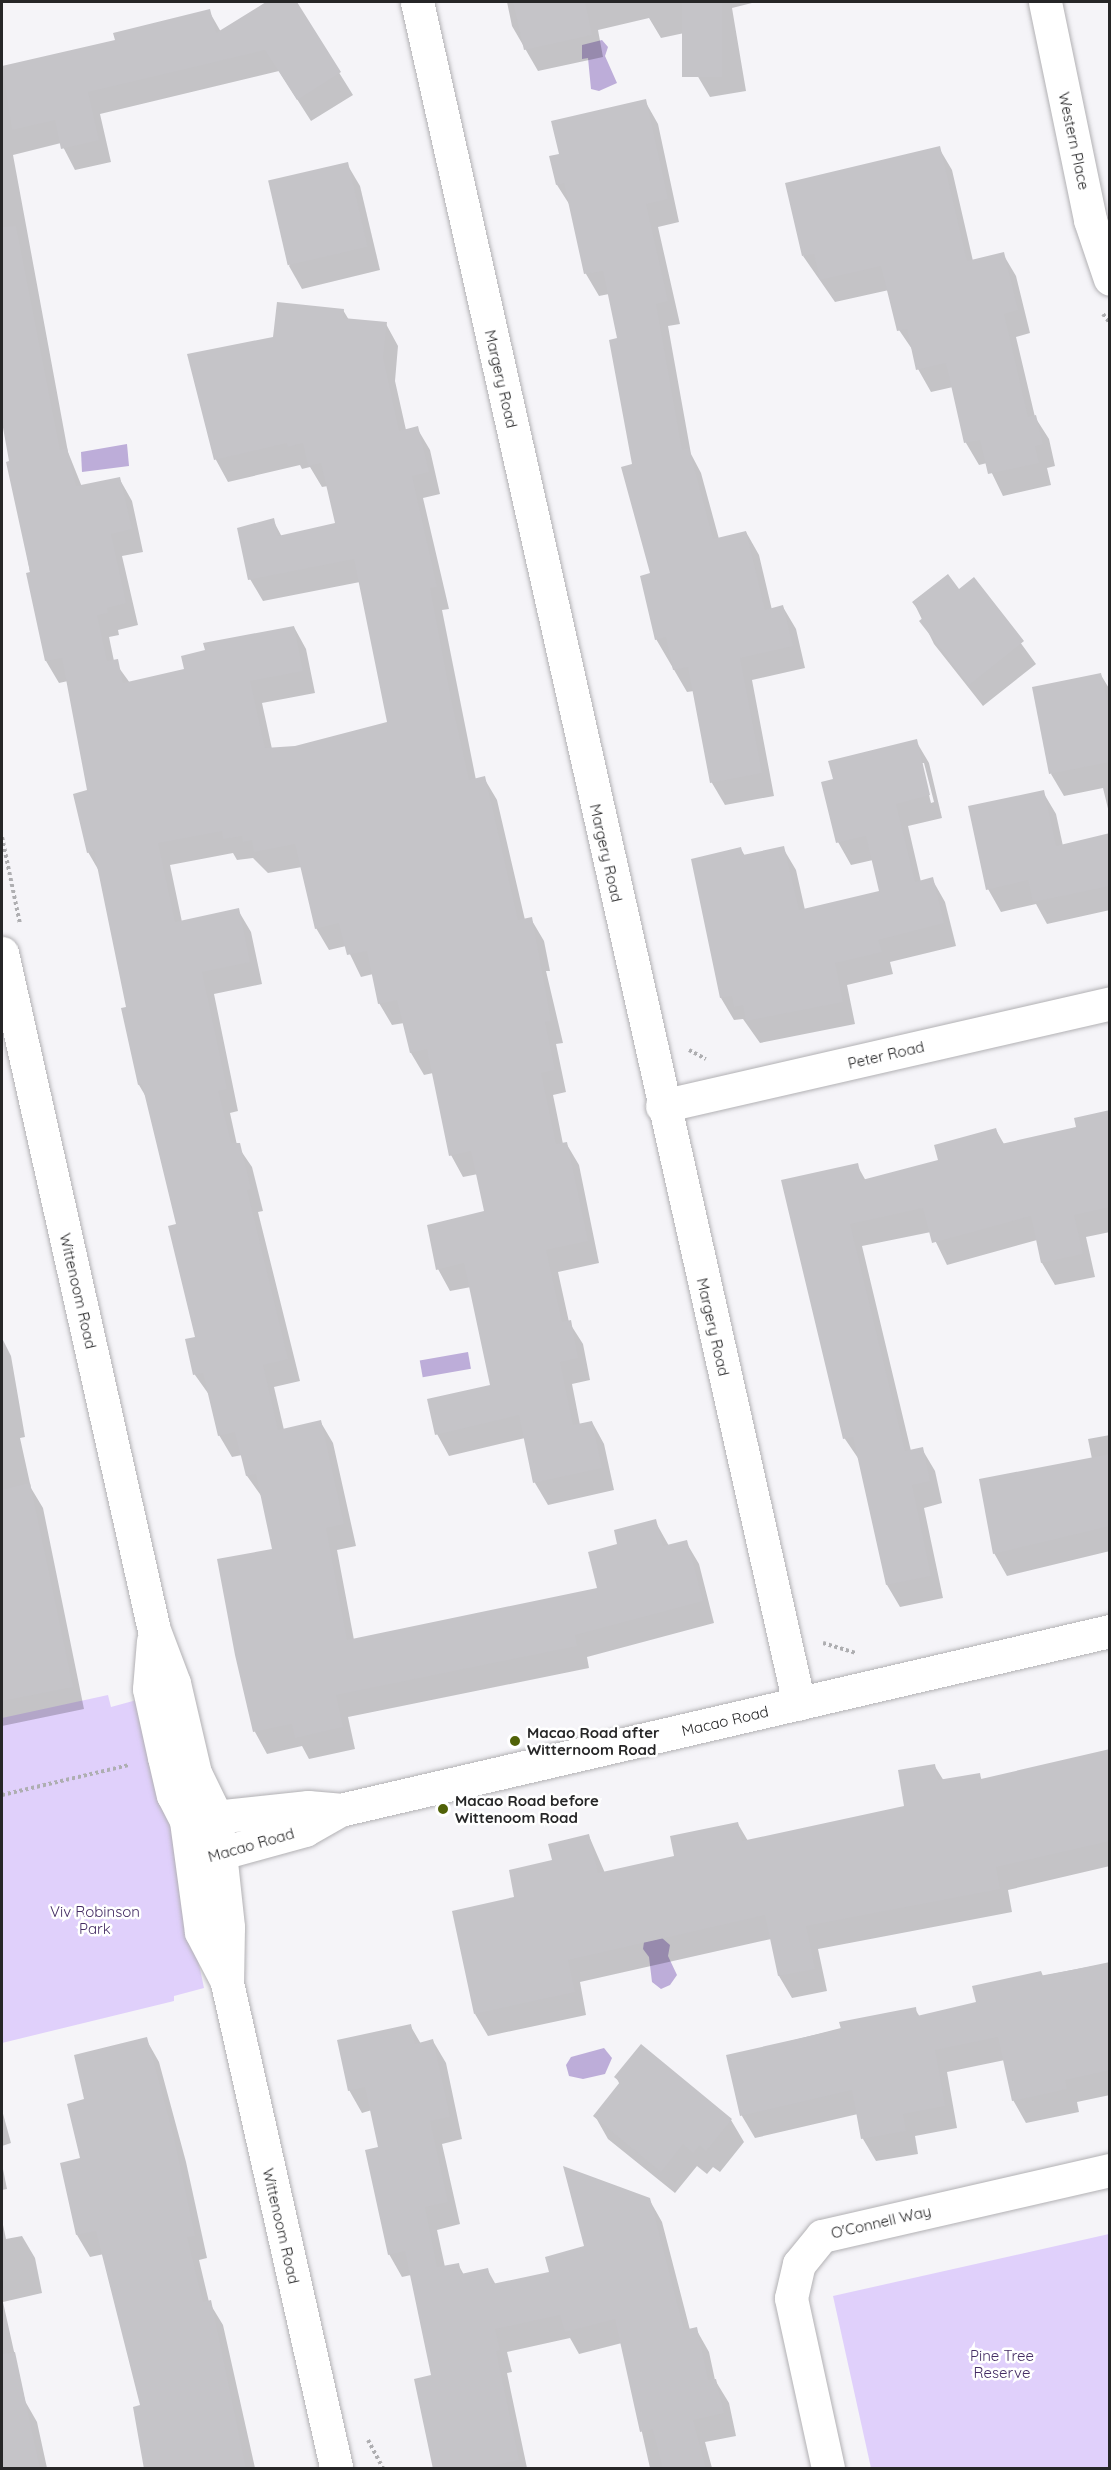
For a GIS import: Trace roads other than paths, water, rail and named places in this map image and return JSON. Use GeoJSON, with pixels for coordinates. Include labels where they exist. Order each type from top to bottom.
{"type":"FeatureCollection","features":[{"type":"Feature","properties":{"kind":"street","name":"Margery Road"},"geometry":{"type":"LineString","coordinates":[[417,2],[662,1106],[799,1704]]}},
{"type":"Feature","properties":{"kind":"street","name":"Western Place"},"geometry":{"type":"LineString","coordinates":[[1045,2],[1090,220],[1110,279]]}},
{"type":"Feature","properties":{"kind":"street","name":"Wittenoom Road"},"geometry":{"type":"LineString","coordinates":[[2,953],[154,1630],[174,1683],[195,1773],[207,1858],[228,1927],[227,1983],[336,2469]]}},
{"type":"Feature","properties":{"kind":"street","name":"Peter Road"},"geometry":{"type":"LineString","coordinates":[[662,1106],[1110,1003]]}},
{"type":"Feature","properties":{"kind":"street","name":"Wittenoom Road"},"geometry":{"type":"LineString","coordinates":[[154,1630],[150,1689],[173,1795],[201,1818]]}},
{"type":"Feature","properties":{"kind":"street","name":"Macao Road"},"geometry":{"type":"LineString","coordinates":[[207,1858],[305,1830],[340,1810],[1110,1631]]}},
{"type":"Feature","properties":{"kind":"street","name":"Macao Road"},"geometry":{"type":"LineString","coordinates":[[201,1818],[308,1807],[340,1810]]}},
{"type":"Feature","properties":{"kind":"street","name":"O'Connell Way"},"geometry":{"type":"LineString","coordinates":[[828,2469],[791,2298],[799,2264],[822,2236],[1110,2170]]}},
{"type":"Feature","properties":{"kind":"place","name":"Macao Road after Witternoom Road"},"geometry":{"type":"Point","coordinates":[515,1741]}},
{"type":"Feature","properties":{"kind":"place","name":"Macao Road before Wittenoom Road"},"geometry":{"type":"Point","coordinates":[443,1809]}},
{"type":"Feature","properties":{"kind":"park label","name":"Viv Robinson Park"},"geometry":{"type":"Point","coordinates":[95,1920]}},
{"type":"Feature","properties":{"kind":"park label","name":"Pine Tree Reserve"},"geometry":{"type":"Point","coordinates":[1002,2364]}}]}
